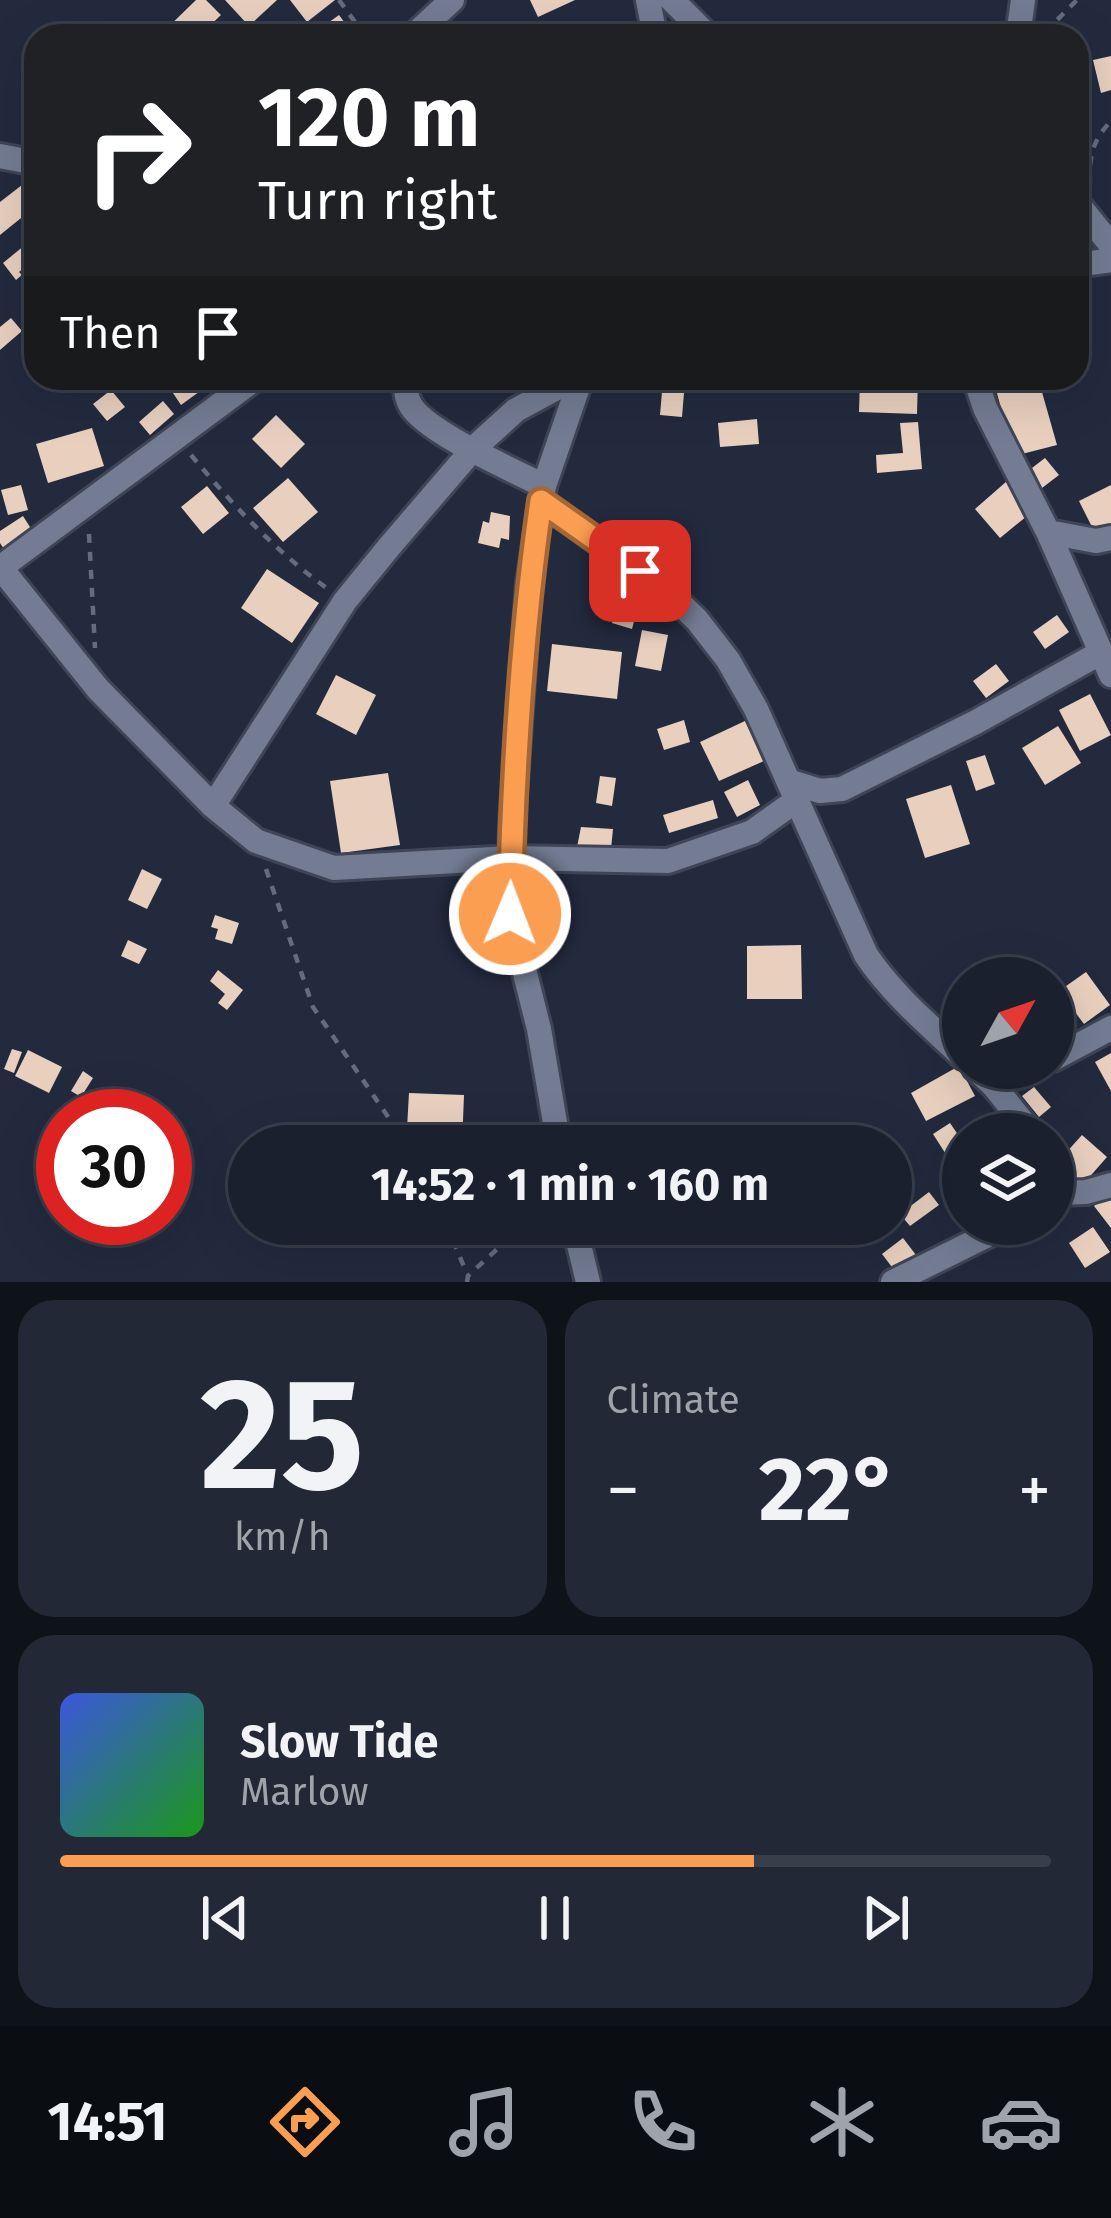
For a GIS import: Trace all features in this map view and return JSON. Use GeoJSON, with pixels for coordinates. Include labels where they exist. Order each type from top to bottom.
{"type":"FeatureCollection","features":[{"type":"Feature","properties":{"kind":"street"},"geometry":{"type":"LineString","coordinates":[[426,24],[452,0]]}},
{"type":"Feature","properties":{"kind":"street"},"geometry":{"type":"LineString","coordinates":[[672,0],[696,24]]}},
{"type":"Feature","properties":{"kind":"street"},"geometry":{"type":"LineString","coordinates":[[1089,217],[1111,245]]}},
{"type":"Feature","properties":{"kind":"street"},"geometry":{"type":"LineString","coordinates":[[240,390],[0,568],[98,689],[213,806],[256,841],[334,868],[511,858],[668,860],[752,832],[792,791],[842,789],[1105,664],[979,390]]}},
{"type":"Feature","properties":{"kind":"street"},"geometry":{"type":"LineString","coordinates":[[406,390],[413,411],[543,494],[697,620],[728,659],[756,709],[866,955],[885,983],[942,1038]]}},
{"type":"Feature","properties":{"kind":"street"},"geometry":{"type":"LineString","coordinates":[[213,806],[344,601],[473,449],[516,410],[549,390]]}},
{"type":"Feature","properties":{"kind":"street"},"geometry":{"type":"LineString","coordinates":[[555,1125],[510,914],[511,858],[529,583],[543,494],[574,390]]}},
{"type":"Feature","properties":{"kind":"street"},"geometry":{"type":"LineString","coordinates":[[1048,532],[1096,541],[1111,538]]}},
{"type":"Feature","properties":{"kind":"street"},"geometry":{"type":"LineString","coordinates":[[1074,1048],[1111,1028]]}},
{"type":"Feature","properties":{"kind":"street"},"geometry":{"type":"LineString","coordinates":[[996,1089],[1015,1113]]}},
{"type":"Feature","properties":{"kind":"street"},"geometry":{"type":"LineString","coordinates":[[1074,1192],[1111,1185]]}},
{"type":"Feature","properties":{"kind":"street"},"geometry":{"type":"LineString","coordinates":[[579,1245],[588,1282]]}},
{"type":"Feature","properties":{"kind":"street"},"geometry":{"type":"LineString","coordinates":[[893,1282],[968,1245]]}},
{"type":"Feature","properties":{"kind":"path"},"geometry":{"type":"LineString","coordinates":[[1047,24],[1077,0]]}},
{"type":"Feature","properties":{"kind":"path"},"geometry":{"type":"LineString","coordinates":[[1089,158],[1098,135],[1111,122]]}},
{"type":"Feature","properties":{"kind":"path"},"geometry":{"type":"LineString","coordinates":[[176,437],[235,507],[291,562],[344,601]]}},
{"type":"Feature","properties":{"kind":"path"},"geometry":{"type":"LineString","coordinates":[[88,504],[98,689]]}},
{"type":"Feature","properties":{"kind":"path"},"geometry":{"type":"LineString","coordinates":[[256,841],[313,1007],[394,1125]]}},
{"type":"Feature","properties":{"kind":"path"},"geometry":{"type":"LineString","coordinates":[[454,1245],[468,1279],[499,1245]]}},
{"type":"Feature","properties":{"kind":"building"},"geometry":{"type":"Polygon","coordinates":[[[196,0],[206,0],[221,15],[212,24],[171,24],[196,0]]]}},
{"type":"Feature","properties":{"kind":"building"},"geometry":{"type":"Polygon","coordinates":[[[225,0],[277,0],[251,24],[225,0]]]}},
{"type":"Feature","properties":{"kind":"building"},"geometry":{"type":"Polygon","coordinates":[[[290,0],[335,0],[307,22],[290,0]]]}},
{"type":"Feature","properties":{"kind":"building"},"geometry":{"type":"Polygon","coordinates":[[[530,0],[575,0],[538,17],[530,0]]]}},
{"type":"Feature","properties":{"kind":"building"},"geometry":{"type":"Polygon","coordinates":[[[1111,56],[1111,90],[1101,93],[1093,60],[1111,56]]]}},
{"type":"Feature","properties":{"kind":"building"},"geometry":{"type":"Polygon","coordinates":[[[24,183],[24,216],[0,235],[0,202],[24,183]]]}},
{"type":"Feature","properties":{"kind":"building"},"geometry":{"type":"Polygon","coordinates":[[[24,246],[24,268],[16,280],[3,263],[24,246]]]}},
{"type":"Feature","properties":{"kind":"building"},"geometry":{"type":"Polygon","coordinates":[[[11,318],[22,331],[0,350],[0,327],[11,318]]]}},
{"type":"Feature","properties":{"kind":"building"},"geometry":{"type":"Polygon","coordinates":[[[111,390],[125,407],[107,421],[93,404],[111,390]]]}},
{"type":"Feature","properties":{"kind":"building"},"geometry":{"type":"Polygon","coordinates":[[[171,390],[202,390],[181,405],[171,390]]]}},
{"type":"Feature","properties":{"kind":"building"},"geometry":{"type":"Polygon","coordinates":[[[662,390],[684,390],[682,417],[660,415],[662,390]]]}},
{"type":"Feature","properties":{"kind":"building"},"geometry":{"type":"Polygon","coordinates":[[[860,390],[918,390],[917,414],[859,412],[860,390]]]}},
{"type":"Feature","properties":{"kind":"building"},"geometry":{"type":"Polygon","coordinates":[[[996,390],[1041,390],[1057,445],[1014,456],[996,390]]]}},
{"type":"Feature","properties":{"kind":"building"},"geometry":{"type":"Polygon","coordinates":[[[163,401],[174,414],[150,435],[139,422],[163,401]]]}},
{"type":"Feature","properties":{"kind":"building"},"geometry":{"type":"Polygon","coordinates":[[[276,415],[305,444],[281,468],[252,439],[276,415]]]}},
{"type":"Feature","properties":{"kind":"building"},"geometry":{"type":"Polygon","coordinates":[[[757,419],[759,444],[720,447],[718,423],[757,419]]]}},
{"type":"Feature","properties":{"kind":"building"},"geometry":{"type":"Polygon","coordinates":[[[918,422],[922,469],[877,473],[876,455],[903,453],[900,423],[918,422]]]}},
{"type":"Feature","properties":{"kind":"building"},"geometry":{"type":"Polygon","coordinates":[[[92,428],[104,466],[48,483],[36,444],[92,428]]]}},
{"type":"Feature","properties":{"kind":"building"},"geometry":{"type":"Polygon","coordinates":[[[1045,458],[1059,475],[1042,488],[1028,471],[1045,458]]]}},
{"type":"Feature","properties":{"kind":"building"},"geometry":{"type":"Polygon","coordinates":[[[288,478],[318,512],[283,542],[253,508],[288,478]]]}},
{"type":"Feature","properties":{"kind":"building"},"geometry":{"type":"Polygon","coordinates":[[[1007,481],[1033,511],[1000,538],[975,509],[1007,481]]]}},
{"type":"Feature","properties":{"kind":"building"},"geometry":{"type":"Polygon","coordinates":[[[21,485],[28,510],[8,515],[1,490],[21,485]]]}},
{"type":"Feature","properties":{"kind":"building"},"geometry":{"type":"Polygon","coordinates":[[[1111,485],[1111,531],[1097,537],[1079,501],[1111,485]]]}},
{"type":"Feature","properties":{"kind":"building"},"geometry":{"type":"Polygon","coordinates":[[[207,486],[229,513],[203,534],[181,507],[207,486]]]}},
{"type":"Feature","properties":{"kind":"building"},"geometry":{"type":"Polygon","coordinates":[[[491,512],[510,516],[509,540],[501,538],[499,548],[478,543],[483,521],[489,523],[491,512]]]}},
{"type":"Feature","properties":{"kind":"building"},"geometry":{"type":"Polygon","coordinates":[[[23,516],[35,535],[6,552],[0,531],[23,516]]]}},
{"type":"Feature","properties":{"kind":"building"},"geometry":{"type":"Polygon","coordinates":[[[267,569],[319,603],[292,643],[241,608],[267,569]]]}},
{"type":"Feature","properties":{"kind":"building"},"geometry":{"type":"Polygon","coordinates":[[[621,593],[640,599],[632,629],[612,623],[621,593]]]}},
{"type":"Feature","properties":{"kind":"building"},"geometry":{"type":"Polygon","coordinates":[[[1057,615],[1069,632],[1045,649],[1033,632],[1057,615]]]}},
{"type":"Feature","properties":{"kind":"building"},"geometry":{"type":"Polygon","coordinates":[[[642,630],[668,635],[661,671],[635,666],[642,630]]]}},
{"type":"Feature","properties":{"kind":"building"},"geometry":{"type":"Polygon","coordinates":[[[552,644],[622,652],[617,699],[547,691],[552,644]]]}},
{"type":"Feature","properties":{"kind":"building"},"geometry":{"type":"Polygon","coordinates":[[[996,664],[1009,681],[986,698],[973,681],[996,664]]]}},
{"type":"Feature","properties":{"kind":"building"},"geometry":{"type":"Polygon","coordinates":[[[336,675],[376,695],[356,735],[316,714],[336,675]]]}},
{"type":"Feature","properties":{"kind":"building"},"geometry":{"type":"Polygon","coordinates":[[[1090,694],[1111,735],[1080,751],[1059,710],[1090,694]]]}},
{"type":"Feature","properties":{"kind":"building"},"geometry":{"type":"Polygon","coordinates":[[[684,720],[690,742],[664,750],[657,729],[684,720]]]}},
{"type":"Feature","properties":{"kind":"building"},"geometry":{"type":"Polygon","coordinates":[[[745,721],[764,761],[719,781],[700,742],[745,721]]]}},
{"type":"Feature","properties":{"kind":"building"},"geometry":{"type":"Polygon","coordinates":[[[1058,726],[1081,763],[1045,785],[1022,748],[1058,726]]]}},
{"type":"Feature","properties":{"kind":"building"},"geometry":{"type":"Polygon","coordinates":[[[985,755],[995,784],[976,791],[966,761],[985,755]]]}},
{"type":"Feature","properties":{"kind":"building"},"geometry":{"type":"Polygon","coordinates":[[[388,773],[400,845],[341,853],[330,781],[388,773]]]}},
{"type":"Feature","properties":{"kind":"building"},"geometry":{"type":"Polygon","coordinates":[[[600,776],[616,778],[612,806],[596,803],[600,776]]]}},
{"type":"Feature","properties":{"kind":"building"},"geometry":{"type":"Polygon","coordinates":[[[748,780],[760,805],[737,817],[724,792],[748,780]]]}},
{"type":"Feature","properties":{"kind":"building"},"geometry":{"type":"Polygon","coordinates":[[[951,785],[970,844],[925,858],[906,799],[951,785]]]}},
{"type":"Feature","properties":{"kind":"building"},"geometry":{"type":"Polygon","coordinates":[[[713,800],[718,818],[669,833],[663,815],[713,800]]]}},
{"type":"Feature","properties":{"kind":"building"},"geometry":{"type":"Polygon","coordinates":[[[581,827],[613,829],[611,849],[577,847],[581,827]]]}},
{"type":"Feature","properties":{"kind":"building"},"geometry":{"type":"Polygon","coordinates":[[[142,869],[162,879],[147,909],[128,900],[142,869]]]}},
{"type":"Feature","properties":{"kind":"building"},"geometry":{"type":"Polygon","coordinates":[[[215,915],[239,923],[232,944],[215,939],[218,929],[211,927],[215,915]]]}},
{"type":"Feature","properties":{"kind":"building"},"geometry":{"type":"Polygon","coordinates":[[[128,940],[147,949],[139,964],[121,956],[128,940]]]}},
{"type":"Feature","properties":{"kind":"building"},"geometry":{"type":"Polygon","coordinates":[[[801,945],[802,999],[747,999],[747,946],[801,945]]]}},
{"type":"Feature","properties":{"kind":"building"},"geometry":{"type":"Polygon","coordinates":[[[218,970],[243,990],[227,1010],[218,1003],[225,994],[210,981],[218,970]]]}},
{"type":"Feature","properties":{"kind":"building"},"geometry":{"type":"Polygon","coordinates":[[[1086,972],[1110,1005],[1084,1024],[1074,1011],[1074,980],[1086,972]]]}},
{"type":"Feature","properties":{"kind":"building"},"geometry":{"type":"Polygon","coordinates":[[[12,1049],[22,1052],[14,1073],[4,1069],[12,1049]]]}},
{"type":"Feature","properties":{"kind":"building"},"geometry":{"type":"Polygon","coordinates":[[[28,1050],[62,1067],[51,1089],[15,1076],[28,1050]]]}},
{"type":"Feature","properties":{"kind":"building"},"geometry":{"type":"Polygon","coordinates":[[[1111,1053],[1111,1091],[1095,1062],[1111,1053]]]}},
{"type":"Feature","properties":{"kind":"building"},"geometry":{"type":"Polygon","coordinates":[[[83,1071],[93,1078],[86,1089],[72,1089],[83,1071]]]}},
{"type":"Feature","properties":{"kind":"building"},"geometry":{"type":"Polygon","coordinates":[[[942,1076],[942,1089],[971,1089],[975,1096],[926,1121],[911,1093],[942,1076]]]}},
{"type":"Feature","properties":{"kind":"building"},"geometry":{"type":"Polygon","coordinates":[[[1036,1089],[1051,1107],[1036,1113],[1022,1096],[1036,1089]]]}},
{"type":"Feature","properties":{"kind":"building"},"geometry":{"type":"Polygon","coordinates":[[[409,1093],[464,1095],[463,1125],[407,1125],[409,1093]]]}},
{"type":"Feature","properties":{"kind":"building"},"geometry":{"type":"Polygon","coordinates":[[[1082,1135],[1107,1157],[1079,1189],[1074,1184],[1074,1144],[1082,1135]]]}},
{"type":"Feature","properties":{"kind":"building"},"geometry":{"type":"Polygon","coordinates":[[[929,1192],[939,1205],[912,1225],[912,1205],[929,1192]]]}},
{"type":"Feature","properties":{"kind":"building"},"geometry":{"type":"Polygon","coordinates":[[[1111,1192],[1111,1228],[1094,1206],[1111,1192]]]}},
{"type":"Feature","properties":{"kind":"building"},"geometry":{"type":"Polygon","coordinates":[[[1093,1227],[1110,1252],[1085,1268],[1070,1245],[1093,1227]]]}},
{"type":"Feature","properties":{"kind":"building"},"geometry":{"type":"Polygon","coordinates":[[[894,1245],[908,1245],[919,1259],[898,1275],[882,1254],[894,1245]]]}},
{"type":"Feature","properties":{"kind":"route"},"geometry":{"type":"LineString","coordinates":[[510,914],[529,583],[541,501],[640,571]]}}]}
